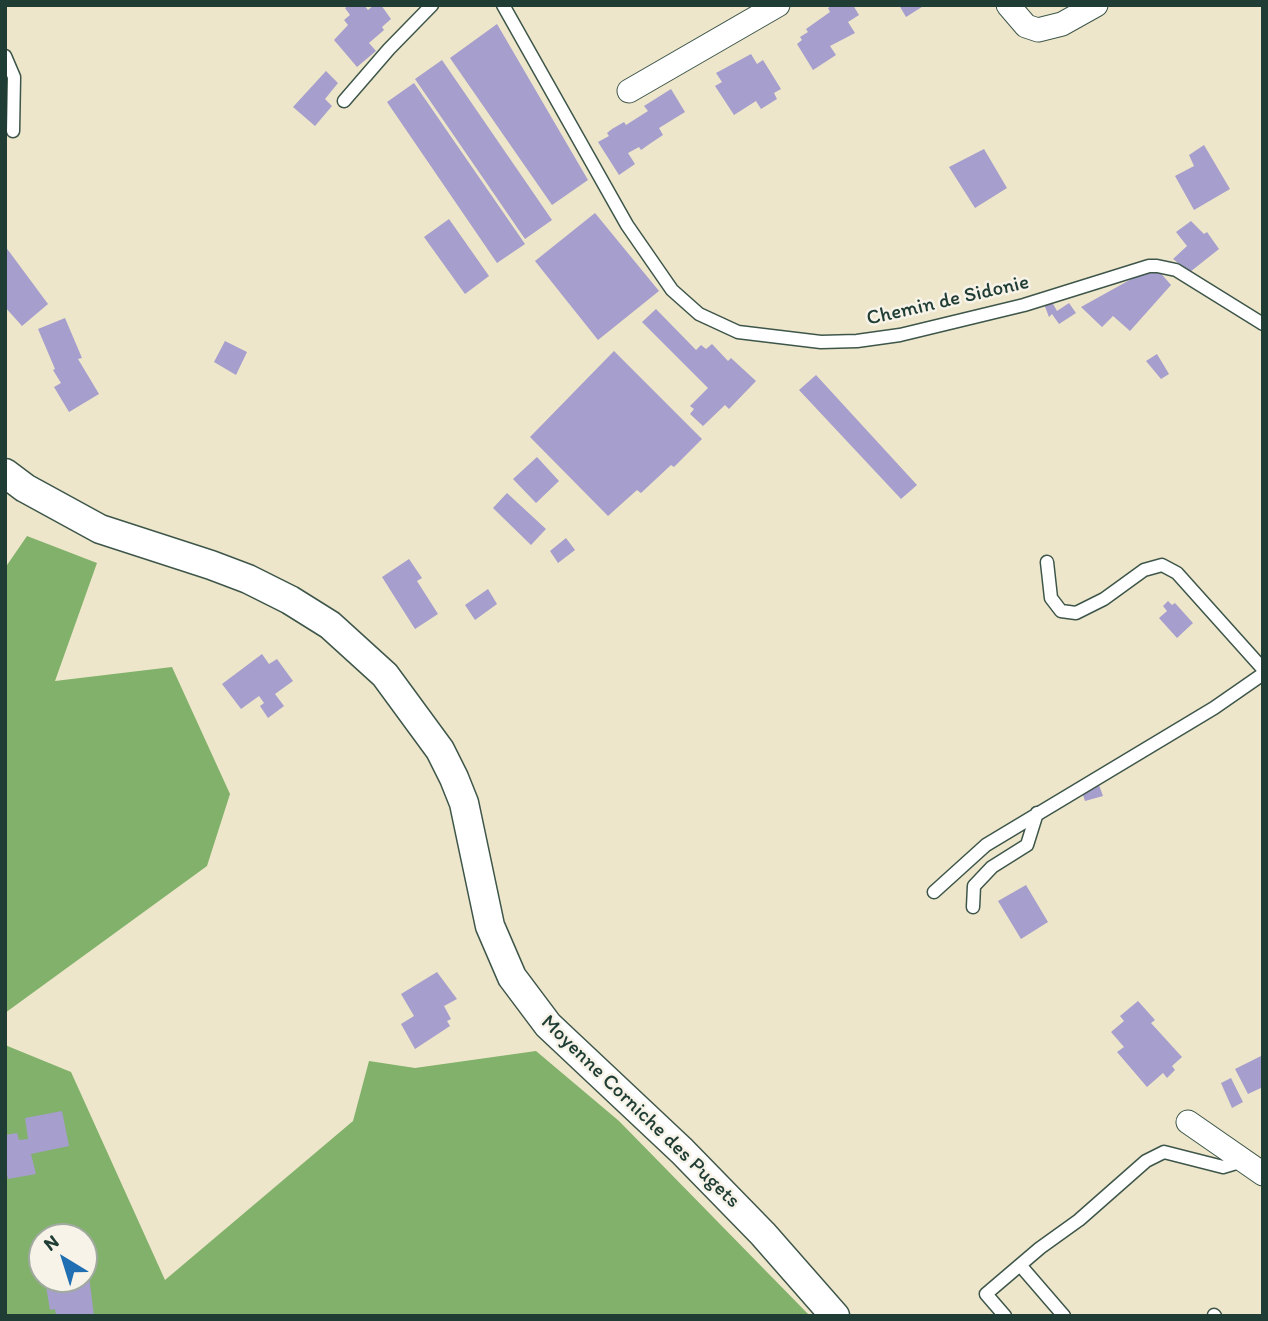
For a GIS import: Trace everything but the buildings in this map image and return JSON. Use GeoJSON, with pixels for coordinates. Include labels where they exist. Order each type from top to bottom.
{"type":"FeatureCollection","features":[{"type":"Feature","properties":{"kind":"street"},"geometry":{"type":"LineString","coordinates":[[628,91],[778,5]]}},
{"type":"Feature","properties":{"kind":"street"},"geometry":{"type":"LineString","coordinates":[[1008,5],[1026,26],[1038,30],[1062,24],[1096,5]]}},
{"type":"Feature","properties":{"kind":"street","name":"Moyenne Corniche des Pugets"},"geometry":{"type":"LineString","coordinates":[[5,473],[25,488],[100,529],[211,565],[248,579],[290,600],[330,625],[385,675],[440,750],[454,778],[464,803],[490,926],[512,977],[548,1026],[681,1151],[763,1234],[835,1316]]}},
{"type":"Feature","properties":{"kind":"street"},"geometry":{"type":"LineString","coordinates":[[1188,1122],[1263,1174]]}},
{"type":"Feature","properties":{"kind":"lane"},"geometry":{"type":"LineString","coordinates":[[344,101],[432,5]]}},
{"type":"Feature","properties":{"kind":"lane","name":"Chemin de Sidonie"},"geometry":{"type":"LineString","coordinates":[[502,5],[600,180],[672,290],[699,314],[738,332],[821,342],[857,341],[900,335],[1024,304],[1149,266],[1176,270],[1263,324]]}},
{"type":"Feature","properties":{"kind":"lane"},"geometry":{"type":"LineString","coordinates":[[5,56],[14,77],[13,131]]}},
{"type":"Feature","properties":{"kind":"lane"},"geometry":{"type":"LineString","coordinates":[[934,892],[986,845],[1214,708],[1263,671],[1177,573],[1162,565],[1143,570],[1104,599],[1076,613],[1061,611],[1051,598],[1047,562]]}},
{"type":"Feature","properties":{"kind":"lane"},"geometry":{"type":"LineString","coordinates":[[974,907],[974,887],[992,867],[1027,845],[1037,813]]}},
{"type":"Feature","properties":{"kind":"lane"},"geometry":{"type":"LineString","coordinates":[[1004,1315],[986,1294],[1079,1220],[1146,1161],[1164,1152],[1223,1167],[1243,1161]]}},
{"type":"Feature","properties":{"kind":"lane"},"geometry":{"type":"LineString","coordinates":[[1020,1265],[1065,1316]]}},
{"type":"Feature","properties":{"kind":"green space"},"geometry":{"type":"Polygon","coordinates":[[[27,536],[97,563],[55,681],[172,667],[230,794],[207,866],[5,1013],[5,568],[27,536]]]}},
{"type":"Feature","properties":{"kind":"green space"},"geometry":{"type":"Polygon","coordinates":[[[5,1045],[71,1072],[165,1280],[353,1121],[369,1061],[415,1068],[536,1051],[619,1121],[810,1316],[5,1316],[5,1045]]]}}]}
